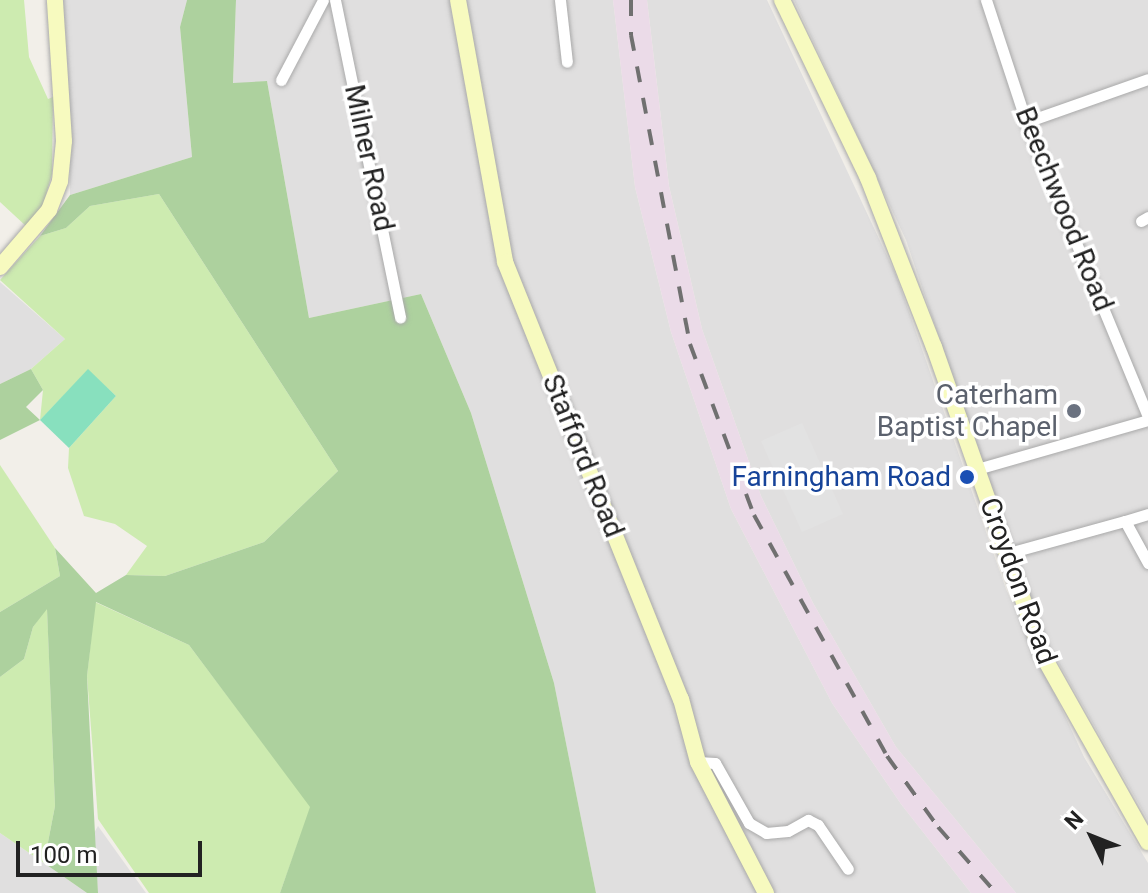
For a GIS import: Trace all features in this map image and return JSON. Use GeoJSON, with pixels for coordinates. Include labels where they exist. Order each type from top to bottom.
{"type":"FeatureCollection","features":[{"type":"Feature","properties":{"kind":"street"},"geometry":{"type":"LineString","coordinates":[[0,267],[49,210],[60,181],[64,141],[55,0]]}},
{"type":"Feature","properties":{"kind":"street"},"geometry":{"type":"LineString","coordinates":[[281,80],[323,0]]}},
{"type":"Feature","properties":{"kind":"street","name":"Milner Road"},"geometry":{"type":"LineString","coordinates":[[335,0],[400,317]]}},
{"type":"Feature","properties":{"kind":"street","name":"Stafford Road"},"geometry":{"type":"LineString","coordinates":[[458,0],[505,262],[681,699],[698,762],[766,893]]}},
{"type":"Feature","properties":{"kind":"street"},"geometry":{"type":"LineString","coordinates":[[560,0],[567,62]]}},
{"type":"Feature","properties":{"kind":"street","name":"Croydon Road"},"geometry":{"type":"LineString","coordinates":[[782,0],[868,178],[977,469],[1042,654],[1148,842]]}},
{"type":"Feature","properties":{"kind":"street","name":"Beechwood Road"},"geometry":{"type":"LineString","coordinates":[[977,469],[1148,418],[1026,122],[986,0]]}},
{"type":"Feature","properties":{"kind":"street"},"geometry":{"type":"LineString","coordinates":[[1026,122],[1148,79]]}},
{"type":"Feature","properties":{"kind":"street"},"geometry":{"type":"LineString","coordinates":[[1005,554],[1148,514]]}},
{"type":"Feature","properties":{"kind":"street"},"geometry":{"type":"LineString","coordinates":[[1125,521],[1148,563]]}},
{"type":"Feature","properties":{"kind":"street"},"geometry":{"type":"LineString","coordinates":[[698,762],[715,763],[749,823],[766,833],[788,831],[808,820],[818,825],[848,869]]}},
{"type":"Feature","properties":{"kind":"shaded area"},"geometry":{"type":"Polygon","coordinates":[[[58,0],[187,0],[180,27],[192,157],[70,195],[69,99],[58,0]]]}},
{"type":"Feature","properties":{"kind":"shaded area"},"geometry":{"type":"Polygon","coordinates":[[[236,0],[613,0],[635,187],[671,332],[731,509],[832,703],[901,804],[971,893],[596,893],[554,683],[471,413],[421,294],[309,318],[267,81],[233,84],[236,0]]]}},
{"type":"Feature","properties":{"kind":"shaded area"},"geometry":{"type":"Polygon","coordinates":[[[613,0],[647,0],[669,186],[702,329],[761,496],[813,603],[896,747],[1016,893],[971,893],[901,804],[832,703],[731,509],[671,332],[635,187],[613,0]]]}},
{"type":"Feature","properties":{"kind":"shaded area"},"geometry":{"type":"Polygon","coordinates":[[[647,0],[767,0],[896,275],[1006,589],[1084,757],[1148,863],[1148,893],[1016,893],[896,747],[813,603],[761,496],[702,329],[669,186],[647,0]]]}},
{"type":"Feature","properties":{"kind":"shaded area"},"geometry":{"type":"Polygon","coordinates":[[[794,0],[1148,0],[1148,820],[1049,646],[1015,562],[906,240],[794,0]]]}},
{"type":"Feature","properties":{"kind":"shaded area"},"geometry":{"type":"Polygon","coordinates":[[[0,282],[65,339],[31,369],[0,384],[0,282]]]}},
{"type":"Feature","properties":{"kind":"shaded area"},"geometry":{"type":"Polygon","coordinates":[[[802,423],[843,514],[802,532],[761,441],[802,423]]]}},
{"type":"Feature","properties":{"kind":"shaded area"},"geometry":{"type":"Polygon","coordinates":[[[98,826],[146,893],[98,893],[94,833],[98,826]]]}},
{"type":"Feature","properties":{"kind":"shaded area"},"geometry":{"type":"Polygon","coordinates":[[[0,833],[44,863],[87,893],[0,893],[0,833]]]}},
{"type":"Feature","properties":{"kind":"green space"},"geometry":{"type":"Polygon","coordinates":[[[0,0],[24,0],[29,57],[48,99],[53,97],[52,174],[42,208],[27,227],[0,202],[0,0]]]}},
{"type":"Feature","properties":{"kind":"green space"},"geometry":{"type":"Polygon","coordinates":[[[187,0],[236,0],[233,83],[267,81],[309,318],[421,294],[471,413],[554,683],[596,893],[280,893],[310,807],[189,645],[96,602],[87,676],[98,893],[87,893],[44,863],[55,806],[47,609],[33,627],[24,659],[0,677],[0,612],[60,576],[55,548],[96,593],[126,575],[165,576],[264,542],[338,471],[159,194],[90,206],[66,228],[40,236],[70,195],[192,157],[180,27],[187,0]]]}},
{"type":"Feature","properties":{"kind":"green space"},"geometry":{"type":"Polygon","coordinates":[[[159,194],[338,471],[264,542],[165,576],[126,575],[147,546],[115,524],[84,516],[68,468],[69,448],[116,396],[88,370],[40,420],[43,390],[31,369],[65,339],[0,280],[40,236],[66,228],[90,206],[159,194]]]}},
{"type":"Feature","properties":{"kind":"green space"},"geometry":{"type":"Polygon","coordinates":[[[31,369],[43,390],[26,407],[40,420],[0,440],[0,384],[31,369]]]}},
{"type":"Feature","properties":{"kind":"green space"},"geometry":{"type":"Polygon","coordinates":[[[88,369],[116,396],[69,448],[40,420],[88,369]]]}},
{"type":"Feature","properties":{"kind":"green space"},"geometry":{"type":"Polygon","coordinates":[[[0,465],[55,548],[60,576],[0,612],[0,465]]]}},
{"type":"Feature","properties":{"kind":"green space"},"geometry":{"type":"Polygon","coordinates":[[[95,602],[189,645],[311,807],[280,893],[149,893],[98,819],[87,676],[95,602]]]}},
{"type":"Feature","properties":{"kind":"green space"},"geometry":{"type":"Polygon","coordinates":[[[47,607],[55,806],[44,863],[0,833],[0,677],[24,659],[33,627],[47,607]]]}},
{"type":"Feature","properties":{"kind":"railway"},"geometry":{"type":"LineString","coordinates":[[631,0],[631,35],[690,344],[754,515],[887,756],[938,827],[996,893]]}},
{"type":"Feature","properties":{"kind":"place","name":"Caterham Baptist Chapel"},"geometry":{"type":"Point","coordinates":[1074,411]}},
{"type":"Feature","properties":{"kind":"place","name":"Farningham Road"},"geometry":{"type":"Point","coordinates":[967,477]}}]}
